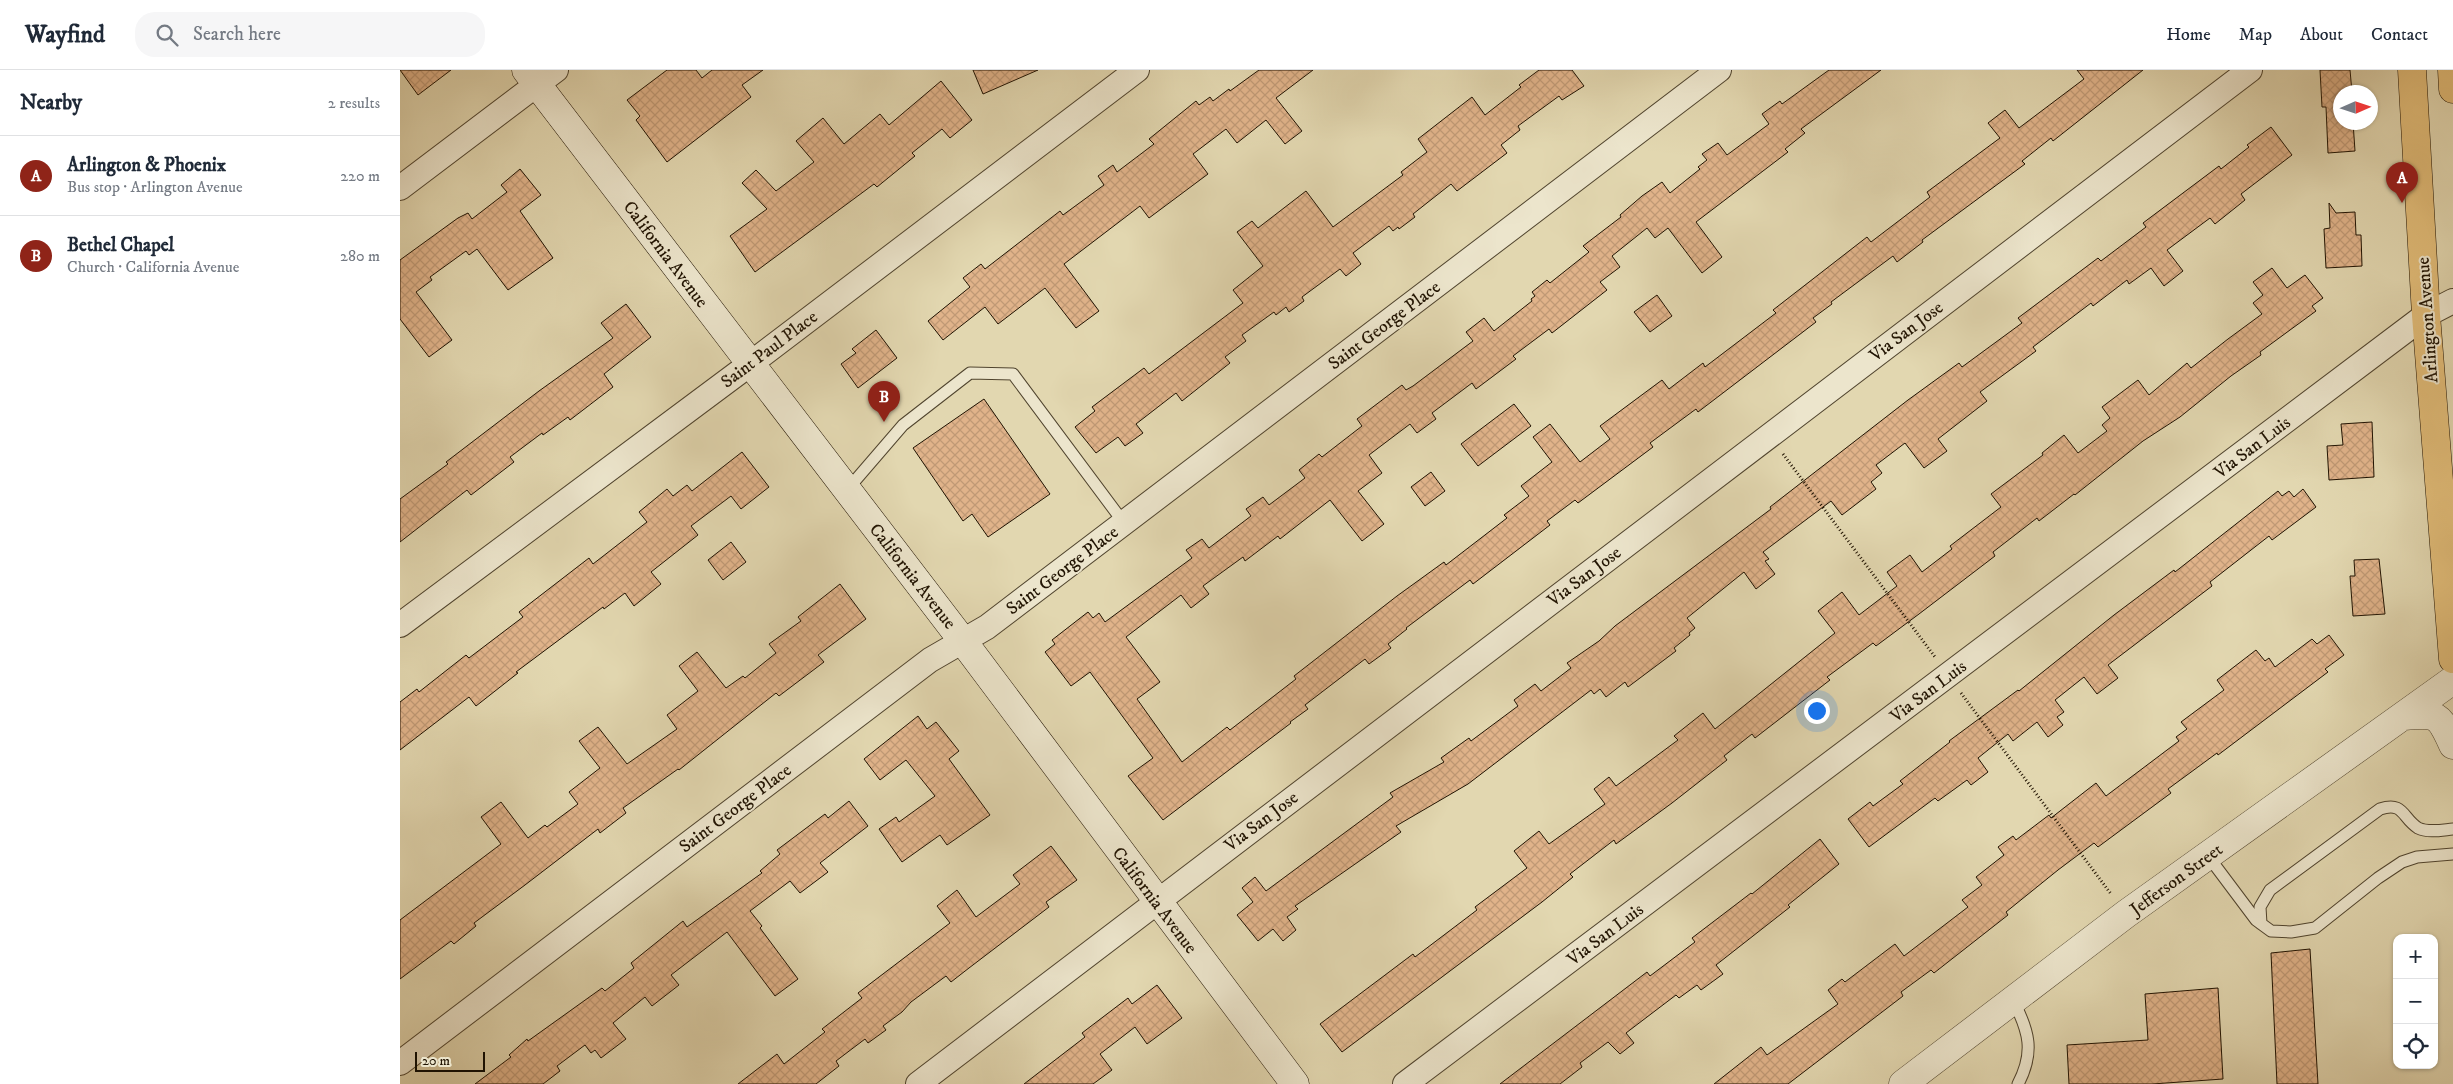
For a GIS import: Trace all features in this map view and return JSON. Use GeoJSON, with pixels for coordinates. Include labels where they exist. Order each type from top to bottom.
{"type":"FeatureCollection","features":[{"type":"Feature","properties":{"kind":"main road","name":"Arlington Avenue"},"geometry":{"type":"LineString","coordinates":[[2412,70],[2426,315],[2453,659]]}},
{"type":"Feature","properties":{"kind":"main road"},"geometry":{"type":"LineString","coordinates":[[2452,70],[2453,89]]}},
{"type":"Feature","properties":{"kind":"main road","name":"California Avenue"},"geometry":{"type":"LineString","coordinates":[[540,75],[750,364],[962,640],[1295,1084]]}},
{"type":"Feature","properties":{"kind":"main road","name":"Jefferson Street"},"geometry":{"type":"LineString","coordinates":[[1903,1084],[2126,914],[2453,680]]}},
{"type":"Feature","properties":{"kind":"main road"},"geometry":{"type":"LineString","coordinates":[[2404,716],[2434,716],[2443,722],[2453,745]]}},
{"type":"Feature","properties":{"kind":"street","name":"Saint Paul Place"},"geometry":{"type":"LineString","coordinates":[[400,625],[750,364],[1137,70]]}},
{"type":"Feature","properties":{"kind":"street","name":"Saint George Place"},"geometry":{"type":"LineString","coordinates":[[400,1063],[922,666],[962,640],[987,627],[1719,70]]}},
{"type":"Feature","properties":{"kind":"street","name":"Via San Jose"},"geometry":{"type":"LineString","coordinates":[[918,1084],[2250,70]]}},
{"type":"Feature","properties":{"kind":"street"},"geometry":{"type":"LineString","coordinates":[[400,188],[540,75]]}},
{"type":"Feature","properties":{"kind":"street","name":"Via San Luis"},"geometry":{"type":"LineString","coordinates":[[1405,1084],[2426,315],[2453,301]]}},
{"type":"Feature","properties":{"kind":"lane"},"geometry":{"type":"LineString","coordinates":[[847,490],[903,425],[970,373],[1013,374],[1124,522]]}},
{"type":"Feature","properties":{"kind":"lane"},"geometry":{"type":"LineString","coordinates":[[2261,924],[2260,907],[2270,890],[2380,809],[2393,806],[2400,810],[2414,825],[2425,830],[2453,829]]}},
{"type":"Feature","properties":{"kind":"lane"},"geometry":{"type":"LineString","coordinates":[[2208,856],[2256,920],[2271,931],[2290,932],[2315,928],[2378,878],[2402,862],[2417,857],[2453,854]]}},
{"type":"Feature","properties":{"kind":"lane"},"geometry":{"type":"LineString","coordinates":[[2013,1000],[2022,1018],[2029,1045],[2028,1067],[2018,1084]]}},
{"type":"Feature","properties":{"kind":"building"},"geometry":{"type":"Polygon","coordinates":[[[400,70],[451,70],[418,95],[400,70]]]}},
{"type":"Feature","properties":{"kind":"building"},"geometry":{"type":"Polygon","coordinates":[[[667,70],[696,70],[702,78],[712,70],[763,70],[742,85],[751,97],[667,162],[636,120],[640,116],[627,100],[667,70]]]}},
{"type":"Feature","properties":{"kind":"building"},"geometry":{"type":"Polygon","coordinates":[[[973,70],[1038,70],[983,94],[973,70]]]}},
{"type":"Feature","properties":{"kind":"building"},"geometry":{"type":"Polygon","coordinates":[[[1259,70],[1313,70],[1276,98],[1302,131],[1285,144],[1266,120],[1237,143],[1226,129],[1193,154],[1208,174],[1149,218],[1140,206],[1064,264],[1099,311],[1076,328],[1045,288],[998,324],[985,307],[943,340],[928,321],[970,287],[963,278],[981,264],[985,269],[1060,211],[1063,215],[1104,185],[1098,176],[1113,165],[1117,172],[1154,144],[1149,139],[1196,101],[1199,105],[1210,97],[1213,101],[1259,70]]]}},
{"type":"Feature","properties":{"kind":"building"},"geometry":{"type":"Polygon","coordinates":[[[1539,70],[1572,70],[1584,86],[1562,100],[1559,96],[1518,126],[1520,130],[1501,145],[1507,153],[1457,191],[1451,184],[1413,214],[1415,217],[1399,229],[1398,227],[1393,231],[1389,226],[1353,253],[1361,264],[1346,276],[1340,269],[1302,297],[1304,301],[1289,312],[1286,307],[1276,315],[1274,312],[1242,335],[1246,341],[1225,357],[1230,363],[1182,401],[1176,393],[1136,424],[1143,433],[1125,446],[1118,437],[1096,453],[1075,427],[1095,411],[1092,407],[1144,368],[1149,374],[1243,303],[1233,290],[1263,266],[1237,232],[1252,221],[1258,228],[1306,191],[1333,227],[1403,175],[1401,172],[1427,152],[1418,139],[1472,97],[1485,115],[1521,87],[1519,85],[1539,70]]]}},
{"type":"Feature","properties":{"kind":"building"},"geometry":{"type":"Polygon","coordinates":[[[1829,70],[1881,70],[1801,129],[1805,133],[1785,149],[1788,152],[1696,222],[1722,257],[1702,273],[1668,228],[1655,238],[1647,228],[1612,256],[1620,267],[1600,282],[1607,290],[1552,333],[1549,329],[1513,356],[1516,359],[1476,389],[1472,383],[1432,413],[1436,419],[1417,433],[1410,424],[1369,455],[1382,473],[1358,491],[1384,524],[1362,541],[1330,500],[1280,539],[1278,536],[1245,561],[1243,557],[1203,586],[1209,594],[1191,608],[1181,595],[1126,637],[1160,682],[1137,699],[1182,762],[1227,727],[1230,730],[1296,679],[1294,676],[1397,596],[1444,562],[1446,565],[1507,518],[1504,515],[1529,496],[1521,486],[1552,462],[1533,437],[1550,424],[1580,462],[1610,439],[1600,426],[1662,380],[1669,389],[1703,363],[1705,367],[1776,313],[1773,310],[1867,237],[1871,242],[1930,197],[1927,192],[2000,138],[1988,123],[2005,110],[2019,128],[2084,79],[2077,70],[2143,70],[2053,141],[2051,138],[2022,161],[2025,164],[1922,240],[1923,242],[1897,262],[1893,256],[1831,302],[1832,304],[1813,318],[1816,322],[1698,412],[1696,409],[1650,443],[1653,447],[1578,503],[1575,500],[1547,521],[1550,525],[1473,584],[1470,580],[1406,628],[1388,644],[1391,648],[1369,664],[1365,659],[1305,705],[1308,709],[1291,723],[1163,820],[1128,776],[1153,758],[1090,672],[1071,686],[1045,652],[1055,644],[1052,640],[1088,612],[1093,618],[1099,613],[1105,622],[1192,558],[1186,550],[1202,539],[1209,548],[1251,516],[1246,509],[1263,497],[1269,505],[1305,478],[1299,470],[1319,454],[1322,457],[1362,426],[1357,419],[1402,385],[1406,390],[1413,386],[1473,341],[1466,332],[1484,318],[1494,331],[1532,301],[1531,299],[1535,296],[1532,292],[1547,280],[1550,283],[1589,252],[1583,246],[1621,217],[1620,215],[1642,196],[1662,182],[1670,193],[1700,169],[1698,167],[1707,160],[1702,154],[1718,143],[1727,155],[1769,124],[1762,114],[1780,101],[1782,104],[1829,70]]]}},
{"type":"Feature","properties":{"kind":"building"},"geometry":{"type":"Polygon","coordinates":[[[2320,70],[2350,70],[2351,85],[2333,85],[2333,130],[2354,130],[2355,151],[2328,153],[2326,107],[2322,107],[2320,70]]]}},
{"type":"Feature","properties":{"kind":"building"},"geometry":{"type":"Polygon","coordinates":[[[941,81],[972,120],[950,138],[942,129],[912,153],[915,156],[877,187],[874,184],[755,272],[730,236],[767,209],[742,183],[756,170],[776,191],[814,162],[796,141],[823,118],[844,144],[880,114],[889,125],[941,81]]]}},
{"type":"Feature","properties":{"kind":"building"},"geometry":{"type":"Polygon","coordinates":[[[2271,127],[2292,155],[2241,194],[2245,200],[2215,224],[2210,218],[2167,250],[2183,271],[2164,286],[2151,268],[2129,284],[2127,280],[2093,306],[2091,303],[2033,347],[2036,351],[1980,392],[1987,401],[1938,439],[1947,451],[1924,468],[1905,443],[1876,465],[1882,473],[1871,482],[1876,489],[1842,515],[1831,501],[1763,552],[1769,559],[1765,561],[1775,574],[1756,589],[1744,572],[1687,618],[1695,628],[1689,633],[1690,635],[1674,648],[1676,651],[1628,687],[1625,682],[1606,697],[1600,689],[1594,694],[1591,690],[1468,784],[1396,826],[1401,832],[1295,906],[1298,909],[1287,917],[1296,930],[1283,941],[1273,929],[1258,941],[1237,915],[1253,902],[1242,888],[1255,877],[1266,891],[1393,797],[1390,793],[1444,762],[1441,758],[1469,738],[1471,741],[1518,706],[1514,700],[1535,684],[1541,691],[1571,668],[1567,663],[1599,641],[1615,626],[1771,509],[1770,507],[1908,400],[1959,363],[1962,367],[2022,323],[2018,318],[2098,258],[2101,261],[2146,227],[2143,223],[2219,166],[2221,169],[2249,147],[2247,145],[2271,127]]]}},
{"type":"Feature","properties":{"kind":"building"},"geometry":{"type":"Polygon","coordinates":[[[520,169],[541,195],[520,211],[553,258],[508,290],[477,249],[469,255],[466,251],[430,277],[432,280],[416,292],[452,340],[429,357],[400,319],[400,260],[458,218],[468,213],[472,219],[507,192],[501,185],[520,169]]]}},
{"type":"Feature","properties":{"kind":"building"},"geometry":{"type":"Polygon","coordinates":[[[2329,203],[2336,213],[2355,212],[2356,235],[2361,235],[2362,266],[2326,268],[2324,229],[2330,228],[2329,203]]]}},
{"type":"Feature","properties":{"kind":"building"},"geometry":{"type":"Polygon","coordinates":[[[2272,268],[2287,288],[2305,275],[2323,298],[2312,306],[2316,311],[2260,352],[2261,355],[2231,376],[2180,417],[2143,441],[2075,495],[2039,521],[2037,518],[1993,552],[1995,556],[1919,614],[1876,646],[1873,643],[1827,677],[1830,680],[1755,738],[1752,734],[1724,756],[1727,760],[1672,803],[1616,844],[1614,840],[1570,874],[1573,877],[1542,902],[1342,1052],[1320,1024],[1413,954],[1415,957],[1477,910],[1475,907],[1527,868],[1514,851],[1539,831],[1549,844],[1605,804],[1594,789],[1609,777],[1616,786],[1678,740],[1674,736],[1703,713],[1715,729],[1835,633],[1818,611],[1842,592],[1859,615],[1897,586],[1887,572],[1910,555],[1922,572],[1952,549],[1950,546],[2001,507],[1991,494],[2043,455],[2042,453],[2064,435],[2078,453],[2107,431],[2102,425],[2110,418],[2102,407],[2138,380],[2149,395],[2187,363],[2191,368],[2262,314],[2253,303],[2263,295],[2253,282],[2272,268]]]}},
{"type":"Feature","properties":{"kind":"building"},"geometry":{"type":"Polygon","coordinates":[[[1657,295],[1672,316],[1650,332],[1634,312],[1657,295]]]}},
{"type":"Feature","properties":{"kind":"building"},"geometry":{"type":"Polygon","coordinates":[[[626,304],[651,337],[604,374],[613,387],[570,420],[568,417],[543,435],[542,433],[510,457],[514,462],[471,495],[467,490],[400,542],[400,499],[448,464],[446,462],[539,391],[613,338],[601,323],[626,304]]]}},
{"type":"Feature","properties":{"kind":"building"},"geometry":{"type":"Polygon","coordinates":[[[876,330],[897,358],[858,388],[841,364],[856,353],[852,349],[876,330]]]}},
{"type":"Feature","properties":{"kind":"building"},"geometry":{"type":"Polygon","coordinates":[[[984,399],[1050,494],[988,537],[972,514],[963,521],[913,448],[984,399]]]}},
{"type":"Feature","properties":{"kind":"building"},"geometry":{"type":"Polygon","coordinates":[[[1514,404],[1531,426],[1478,466],[1461,444],[1514,404]]]}},
{"type":"Feature","properties":{"kind":"building"},"geometry":{"type":"Polygon","coordinates":[[[2372,422],[2374,477],[2329,480],[2327,446],[2343,445],[2341,424],[2372,422]]]}},
{"type":"Feature","properties":{"kind":"building"},"geometry":{"type":"Polygon","coordinates":[[[742,452],[769,487],[741,509],[731,496],[691,526],[698,535],[651,572],[661,584],[634,606],[625,593],[604,609],[603,607],[516,672],[518,673],[476,706],[469,697],[400,750],[400,702],[417,689],[419,692],[466,655],[469,658],[523,617],[519,612],[589,558],[593,564],[647,522],[639,512],[667,489],[673,496],[687,485],[692,491],[742,452]]]}},
{"type":"Feature","properties":{"kind":"building"},"geometry":{"type":"Polygon","coordinates":[[[1431,472],[1445,491],[1425,506],[1411,487],[1431,472]]]}},
{"type":"Feature","properties":{"kind":"building"},"geometry":{"type":"Polygon","coordinates":[[[2303,489],[2316,507],[2272,540],[2269,536],[2210,582],[2212,586],[2108,665],[2118,678],[2097,694],[2084,677],[2055,700],[2064,712],[2057,717],[2063,725],[2048,737],[2037,722],[2013,741],[2008,734],[1978,758],[1988,772],[1971,785],[1967,780],[1938,801],[1935,798],[1869,847],[1848,819],[1870,802],[1873,806],[1903,784],[1900,781],[1949,741],[2019,691],[2114,615],[2174,570],[2175,572],[2278,491],[2282,496],[2289,491],[2294,497],[2303,489]]]}},
{"type":"Feature","properties":{"kind":"building"},"geometry":{"type":"Polygon","coordinates":[[[731,542],[746,562],[723,580],[708,560],[731,542]]]}},
{"type":"Feature","properties":{"kind":"building"},"geometry":{"type":"Polygon","coordinates":[[[2379,559],[2385,614],[2353,616],[2350,576],[2355,576],[2354,560],[2379,559]]]}},
{"type":"Feature","properties":{"kind":"building"},"geometry":{"type":"Polygon","coordinates":[[[840,584],[866,619],[818,655],[824,662],[779,696],[776,693],[679,770],[623,808],[626,813],[600,833],[598,829],[474,923],[476,926],[454,944],[451,941],[400,979],[400,920],[501,844],[481,817],[501,802],[528,838],[545,825],[547,827],[578,804],[569,792],[600,768],[579,741],[598,727],[627,764],[677,729],[667,715],[698,691],[679,666],[697,652],[726,688],[743,676],[745,678],[776,653],[769,644],[801,621],[798,617],[840,584]]]}},
{"type":"Feature","properties":{"kind":"building"},"geometry":{"type":"Polygon","coordinates":[[[2329,635],[2344,655],[2325,669],[2328,672],[2218,755],[2217,753],[2168,789],[2171,793],[2098,847],[2094,843],[2058,870],[2006,912],[2008,915],[1934,973],[1931,970],[1901,992],[1903,996],[1788,1084],[1714,1084],[1761,1047],[1767,1055],[1838,1004],[1828,990],[1842,979],[1845,982],[1895,944],[1904,956],[1968,907],[1962,900],[1982,885],[1976,877],[2004,855],[1998,847],[2013,836],[2016,840],[2049,815],[2051,818],[2096,783],[2106,796],[2179,741],[2176,737],[2187,729],[2181,722],[2224,690],[2217,680],[2256,650],[2265,661],[2269,658],[2275,667],[2312,639],[2317,644],[2329,635]]]}},
{"type":"Feature","properties":{"kind":"building"},"geometry":{"type":"Polygon","coordinates":[[[918,716],[927,729],[936,722],[959,751],[949,759],[990,815],[947,845],[940,835],[902,862],[879,829],[896,817],[899,822],[935,796],[906,760],[880,780],[864,759],[918,716]]]}},
{"type":"Feature","properties":{"kind":"building"},"geometry":{"type":"Polygon","coordinates":[[[849,801],[868,826],[820,863],[828,872],[800,893],[790,881],[750,911],[762,926],[760,928],[798,979],[775,996],[727,932],[671,975],[679,985],[652,1006],[645,997],[613,1023],[626,1039],[601,1058],[595,1050],[591,1053],[585,1045],[557,1066],[560,1071],[543,1084],[475,1084],[511,1057],[509,1055],[527,1039],[528,1041],[602,988],[605,991],[634,968],[631,963],[683,921],[687,927],[762,873],[760,871],[780,854],[777,850],[825,814],[828,818],[849,801]]]}},
{"type":"Feature","properties":{"kind":"building"},"geometry":{"type":"Polygon","coordinates":[[[1820,839],[1839,864],[1788,905],[1790,907],[1716,965],[1723,974],[1701,990],[1697,985],[1679,998],[1676,995],[1626,1033],[1634,1043],[1620,1054],[1608,1042],[1580,1063],[1582,1067],[1560,1084],[1500,1084],[1647,972],[1650,976],[1695,942],[1692,938],[1752,894],[1820,839]]]}},
{"type":"Feature","properties":{"kind":"building"},"geometry":{"type":"Polygon","coordinates":[[[1051,846],[1077,880],[1046,902],[1049,907],[951,982],[946,976],[911,1002],[902,1012],[883,1026],[886,1030],[868,1043],[865,1039],[836,1061],[839,1066],[816,1084],[738,1084],[777,1054],[784,1064],[825,1032],[822,1029],[862,998],[858,993],[950,923],[937,906],[957,890],[976,917],[1020,884],[1013,875],[1051,846]]]}},
{"type":"Feature","properties":{"kind":"building"},"geometry":{"type":"Polygon","coordinates":[[[2310,949],[2318,1084],[2277,1084],[2271,953],[2310,949]]]}},
{"type":"Feature","properties":{"kind":"building"},"geometry":{"type":"Polygon","coordinates":[[[1157,985],[1182,1018],[1147,1044],[1135,1027],[1100,1054],[1112,1070],[1093,1084],[1024,1084],[1085,1037],[1082,1033],[1128,998],[1132,1004],[1157,985]]]}},
{"type":"Feature","properties":{"kind":"building"},"geometry":{"type":"Polygon","coordinates":[[[2218,988],[2223,1079],[2152,1084],[2069,1084],[2067,1045],[2148,1040],[2145,994],[2218,988]]]}},
{"type":"Feature","properties":{"kind":"place","name":"Arlington & Phoenix"},"geometry":{"type":"Point","coordinates":[2402,203]}},
{"type":"Feature","properties":{"kind":"place","name":"Bethel Chapel"},"geometry":{"type":"Point","coordinates":[884,422]}}]}
